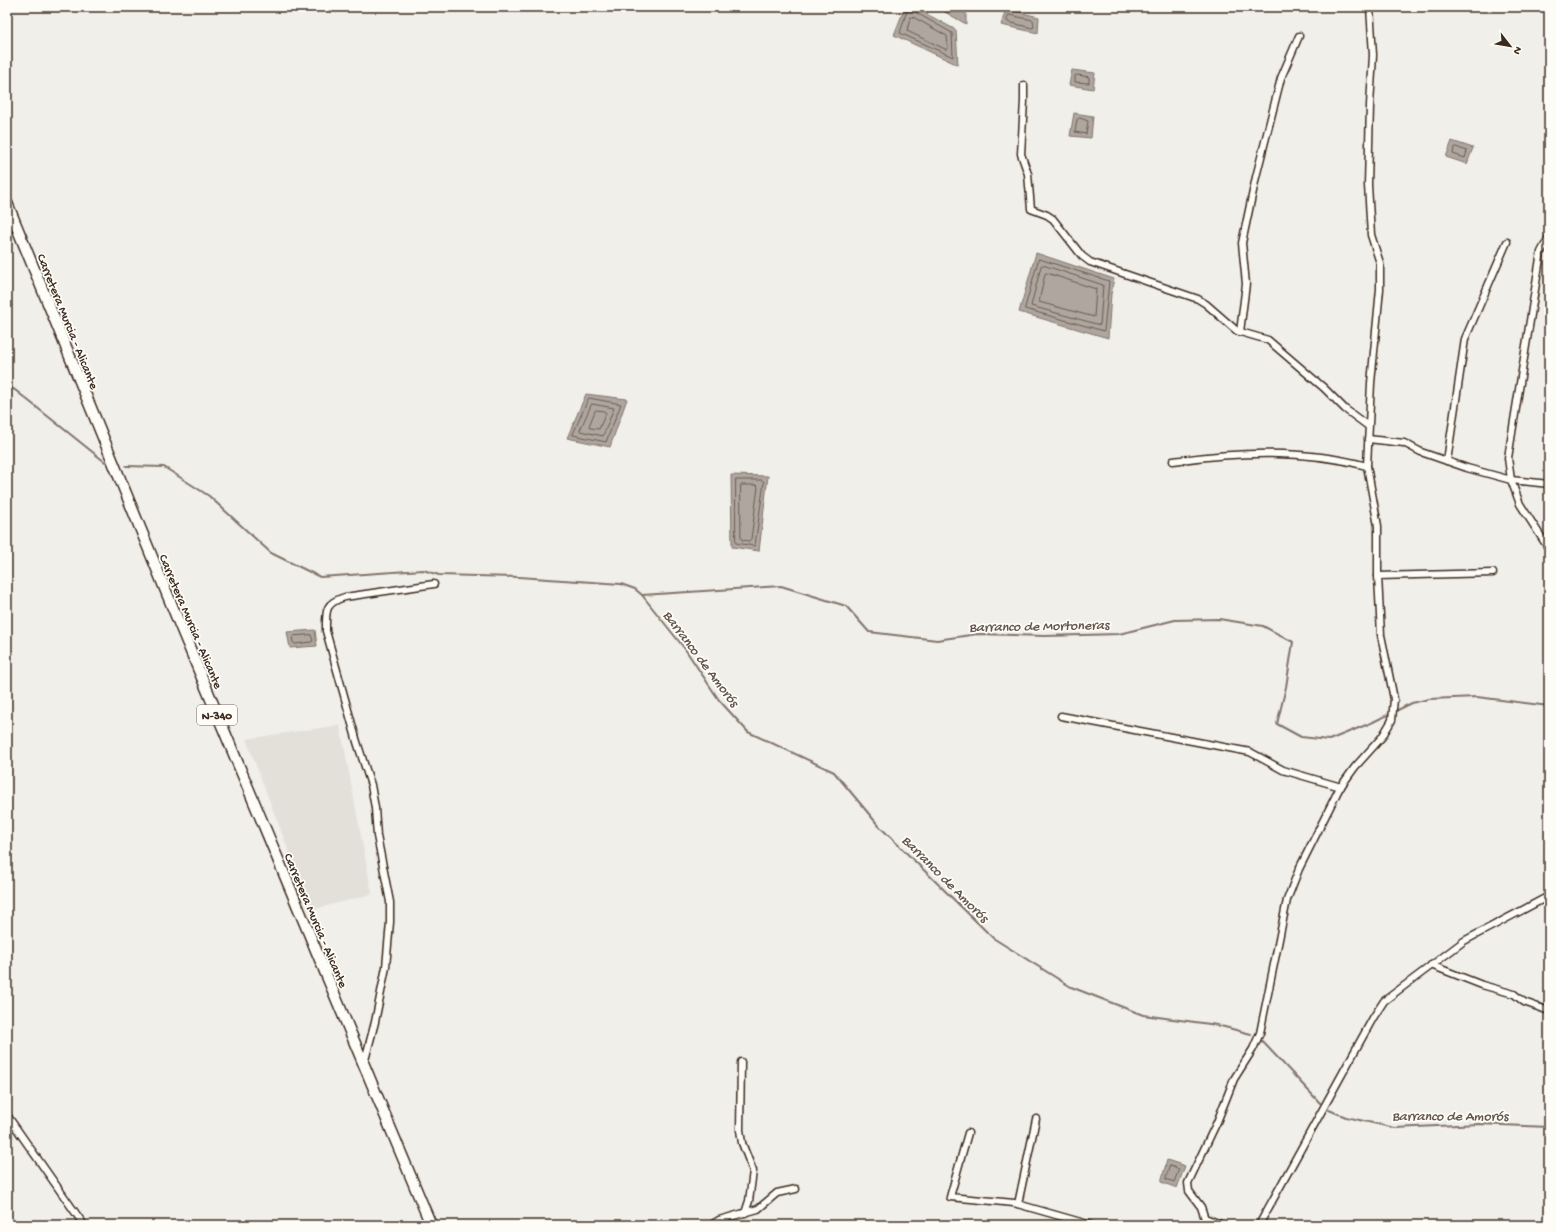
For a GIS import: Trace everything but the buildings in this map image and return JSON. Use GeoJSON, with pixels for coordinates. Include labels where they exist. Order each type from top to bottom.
{"type":"FeatureCollection","features":[{"type":"Feature","properties":{"kind":"highway","name":"Carretera Murcia - Alicante"},"geometry":{"type":"LineString","coordinates":[[7,203],[180,626],[431,1225]]}},
{"type":"Feature","properties":{"kind":"street"},"geometry":{"type":"LineString","coordinates":[[1207,1225],[1201,1207],[1189,1191],[1188,1184],[1217,1122],[1234,1079],[1253,1049],[1260,1033],[1287,900],[1299,869],[1341,786],[1355,767],[1382,737],[1392,720],[1394,699],[1381,635],[1378,576],[1378,526],[1367,466],[1370,383],[1380,289],[1380,263],[1371,236],[1368,185],[1373,55],[1370,7]]}},
{"type":"Feature","properties":{"kind":"street"},"geometry":{"type":"LineString","coordinates":[[1240,332],[1246,284],[1242,243],[1256,177],[1281,78],[1299,36]]}},
{"type":"Feature","properties":{"kind":"street"},"geometry":{"type":"LineString","coordinates":[[1024,85],[1021,154],[1028,174],[1031,209],[1053,219],[1082,256],[1090,262],[1198,299],[1206,304],[1237,331],[1268,340],[1324,388],[1345,409],[1368,426]]}},
{"type":"Feature","properties":{"kind":"street"},"geometry":{"type":"LineString","coordinates":[[1549,237],[1541,252],[1530,313],[1508,458],[1511,480],[1520,504],[1549,549]]}},
{"type":"Feature","properties":{"kind":"street"},"geometry":{"type":"LineString","coordinates":[[1447,461],[1465,339],[1506,242]]}},
{"type":"Feature","properties":{"kind":"street"},"geometry":{"type":"LineString","coordinates":[[1368,439],[1404,443],[1421,452],[1467,468],[1511,480],[1549,484]]}},
{"type":"Feature","properties":{"kind":"street"},"geometry":{"type":"LineString","coordinates":[[1173,460],[1270,453],[1333,458],[1367,466]]}},
{"type":"Feature","properties":{"kind":"street"},"geometry":{"type":"LineString","coordinates":[[1378,576],[1493,573]]}},
{"type":"Feature","properties":{"kind":"street"},"geometry":{"type":"LineString","coordinates":[[364,1064],[375,1022],[386,967],[390,922],[390,902],[377,836],[375,808],[371,785],[357,742],[326,631],[326,619],[328,606],[333,600],[434,584]]}},
{"type":"Feature","properties":{"kind":"street"},"geometry":{"type":"LineString","coordinates":[[1061,716],[1250,752],[1283,770],[1341,786]]}},
{"type":"Feature","properties":{"kind":"street"},"geometry":{"type":"LineString","coordinates":[[1260,1225],[1380,1006],[1389,997],[1464,941],[1549,896]]}},
{"type":"Feature","properties":{"kind":"street"},"geometry":{"type":"LineString","coordinates":[[1431,966],[1482,985],[1514,994],[1524,1002],[1549,1011]]}},
{"type":"Feature","properties":{"kind":"street"},"geometry":{"type":"LineString","coordinates":[[741,1062],[740,1130],[742,1143],[753,1170],[749,1201],[745,1213]]}},
{"type":"Feature","properties":{"kind":"street"},"geometry":{"type":"LineString","coordinates":[[7,1115],[84,1225]]}},
{"type":"Feature","properties":{"kind":"street"},"geometry":{"type":"LineString","coordinates":[[1018,1204],[1036,1119]]}},
{"type":"Feature","properties":{"kind":"street"},"geometry":{"type":"LineString","coordinates":[[968,1133],[950,1197],[1018,1204],[1091,1225]]}},
{"type":"Feature","properties":{"kind":"street"},"geometry":{"type":"LineString","coordinates":[[711,1225],[719,1220],[758,1209],[777,1193],[796,1189]]}},
{"type":"Feature","properties":{"kind":"street"},"geometry":{"type":"LineString","coordinates":[[1205,1218],[1223,1225]]}},
{"type":"Feature","properties":{"kind":"shaded area"},"geometry":{"type":"Polygon","coordinates":[[[340,725],[372,894],[311,910],[246,739],[340,725]]]}},
{"type":"Feature","properties":{"kind":"water"},"geometry":{"type":"Polygon","coordinates":[[[905,7],[914,7],[956,30],[958,65],[894,35],[905,7]]]}},
{"type":"Feature","properties":{"kind":"water"},"geometry":{"type":"Polygon","coordinates":[[[936,7],[966,7],[966,24],[936,7]]]}},
{"type":"Feature","properties":{"kind":"water"},"geometry":{"type":"Polygon","coordinates":[[[1006,9],[1039,17],[1038,33],[1001,25],[1006,9]]]}},
{"type":"Feature","properties":{"kind":"water"},"geometry":{"type":"Polygon","coordinates":[[[1072,70],[1095,73],[1093,89],[1069,85],[1072,70]]]}},
{"type":"Feature","properties":{"kind":"water"},"geometry":{"type":"Polygon","coordinates":[[[1074,113],[1093,116],[1091,138],[1070,136],[1074,113]]]}},
{"type":"Feature","properties":{"kind":"water"},"geometry":{"type":"Polygon","coordinates":[[[1452,141],[1473,148],[1467,164],[1446,157],[1452,141]]]}},
{"type":"Feature","properties":{"kind":"water"},"geometry":{"type":"Polygon","coordinates":[[[1036,253],[1114,279],[1111,294],[1108,338],[1019,312],[1036,253]]]}},
{"type":"Feature","properties":{"kind":"water"},"geometry":{"type":"Polygon","coordinates":[[[586,394],[627,399],[610,447],[567,438],[586,394]]]}},
{"type":"Feature","properties":{"kind":"water"},"geometry":{"type":"Polygon","coordinates":[[[731,475],[768,476],[759,551],[732,547],[731,475]]]}},
{"type":"Feature","properties":{"kind":"water"},"geometry":{"type":"Polygon","coordinates":[[[315,630],[317,646],[290,648],[287,632],[315,630]]]}},
{"type":"Feature","properties":{"kind":"water"},"geometry":{"type":"Polygon","coordinates":[[[1167,1160],[1185,1166],[1177,1188],[1161,1182],[1167,1160]]]}},
{"type":"Feature","properties":{"kind":"waterway","name":"Barranco de Amorós"},"geometry":{"type":"LineString","coordinates":[[7,386],[15,390],[105,462]]}},
{"type":"Feature","properties":{"kind":"waterway","name":"Barranco de Amorós"},"geometry":{"type":"LineString","coordinates":[[126,466],[164,467],[209,496],[271,553],[320,577],[423,570],[439,575],[519,577],[621,584],[635,589],[642,595],[685,649],[719,700],[748,732],[834,772],[879,826],[993,938],[1071,987],[1143,1015],[1217,1025],[1251,1034]]}},
{"type":"Feature","properties":{"kind":"waterway","name":"Barranco de Mortoneras"},"geometry":{"type":"LineString","coordinates":[[642,595],[781,586],[846,606],[869,632],[937,640],[977,634],[1045,636],[1119,634],[1175,620],[1219,619],[1263,626],[1293,642],[1286,687],[1277,724],[1301,737],[1329,740],[1371,723],[1412,703],[1429,699],[1477,697],[1549,706]]}},
{"type":"Feature","properties":{"kind":"waterway","name":"Barranco de Amorós"},"geometry":{"type":"LineString","coordinates":[[1261,1040],[1320,1103]]}},
{"type":"Feature","properties":{"kind":"waterway","name":"Barranco de Amorós"},"geometry":{"type":"LineString","coordinates":[[1329,1110],[1346,1117],[1395,1128],[1479,1124],[1549,1127]]}}]}
